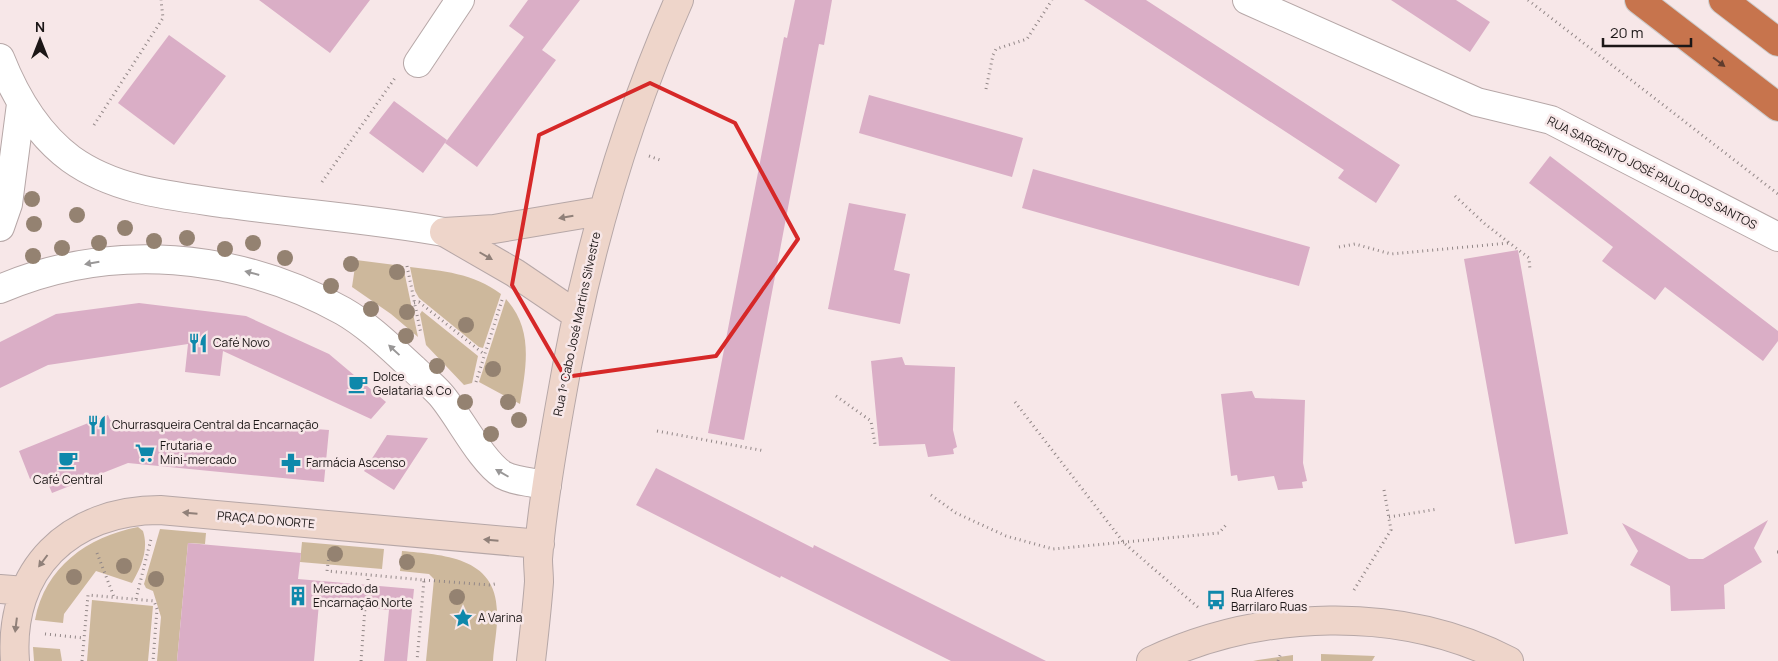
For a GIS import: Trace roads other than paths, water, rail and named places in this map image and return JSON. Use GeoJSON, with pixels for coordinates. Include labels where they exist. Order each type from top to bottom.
{"type":"FeatureCollection","features":[{"type":"Feature","properties":{"kind":"highway"},"geometry":{"type":"LineString","coordinates":[[1639,0],[1778,106]]}},
{"type":"Feature","properties":{"kind":"highway"},"geometry":{"type":"LineString","coordinates":[[1723,0],[1778,42]]}},
{"type":"Feature","properties":{"kind":"street"},"geometry":{"type":"LineString","coordinates":[[407,70],[460,0]]}},
{"type":"Feature","properties":{"kind":"street","name":"Rua 1º Cabo José Martins Silvestre"},"geometry":{"type":"LineString","coordinates":[[532,661],[540,544],[547,484],[577,315],[601,211],[652,64],[679,0]]}},
{"type":"Feature","properties":{"kind":"street","name":"RUA SARGENTO JOSÉ PAULO DOS SANTOS"},"geometry":{"type":"LineString","coordinates":[[1247,0],[1477,102],[1551,120],[1778,237]]}},
{"type":"Feature","properties":{"kind":"street"},"geometry":{"type":"LineString","coordinates":[[0,58],[12,89],[21,104],[56,146],[70,158],[99,176],[132,188],[267,209],[444,232],[494,229],[601,211]]}},
{"type":"Feature","properties":{"kind":"street"},"geometry":{"type":"LineString","coordinates":[[0,227],[8,204],[21,104]]}},
{"type":"Feature","properties":{"kind":"street"},"geometry":{"type":"LineString","coordinates":[[444,232],[515,273],[577,315]]}},
{"type":"Feature","properties":{"kind":"street"},"geometry":{"type":"LineString","coordinates":[[0,288],[58,269],[99,262],[142,259],[184,260],[226,266],[267,277],[306,293],[344,312],[379,336],[440,394],[492,467],[504,476],[547,484]]}},
{"type":"Feature","properties":{"kind":"street","name":"PRAÇA DO NORTE"},"geometry":{"type":"LineString","coordinates":[[15,661],[16,619],[12,590],[67,537],[104,518],[136,510],[160,510],[540,544]]}},
{"type":"Feature","properties":{"kind":"street"},"geometry":{"type":"LineString","coordinates":[[1151,661],[1211,638],[1252,628],[1294,622],[1334,621],[1379,624],[1421,631],[1462,642],[1509,661]]}},
{"type":"Feature","properties":{"kind":"place","name":"Café Novo"},"geometry":{"type":"Point","coordinates":[198,343]}},
{"type":"Feature","properties":{"kind":"place","name":"Dolce Gelataria & Co"},"geometry":{"type":"Point","coordinates":[358,384]}},
{"type":"Feature","properties":{"kind":"place","name":"Churrasqueira Central da Encarnação"},"geometry":{"type":"Point","coordinates":[97,425]}},
{"type":"Feature","properties":{"kind":"place","name":"Frutaria e Mini-mercado"},"geometry":{"type":"Point","coordinates":[145,453]}},
{"type":"Feature","properties":{"kind":"place","name":"Café Central"},"geometry":{"type":"Point","coordinates":[68,460]}},
{"type":"Feature","properties":{"kind":"place","name":"Farmácia Ascenso"},"geometry":{"type":"Point","coordinates":[291,463]}},
{"type":"Feature","properties":{"kind":"place","name":"Mercado da Encarnação Norte"},"geometry":{"type":"Point","coordinates":[298,596]}},
{"type":"Feature","properties":{"kind":"place","name":"Rua Alferes Barrilaro Ruas"},"geometry":{"type":"Point","coordinates":[1216,600]}},
{"type":"Feature","properties":{"kind":"place","name":"A Varina"},"geometry":{"type":"Point","coordinates":[463,618]}}]}
